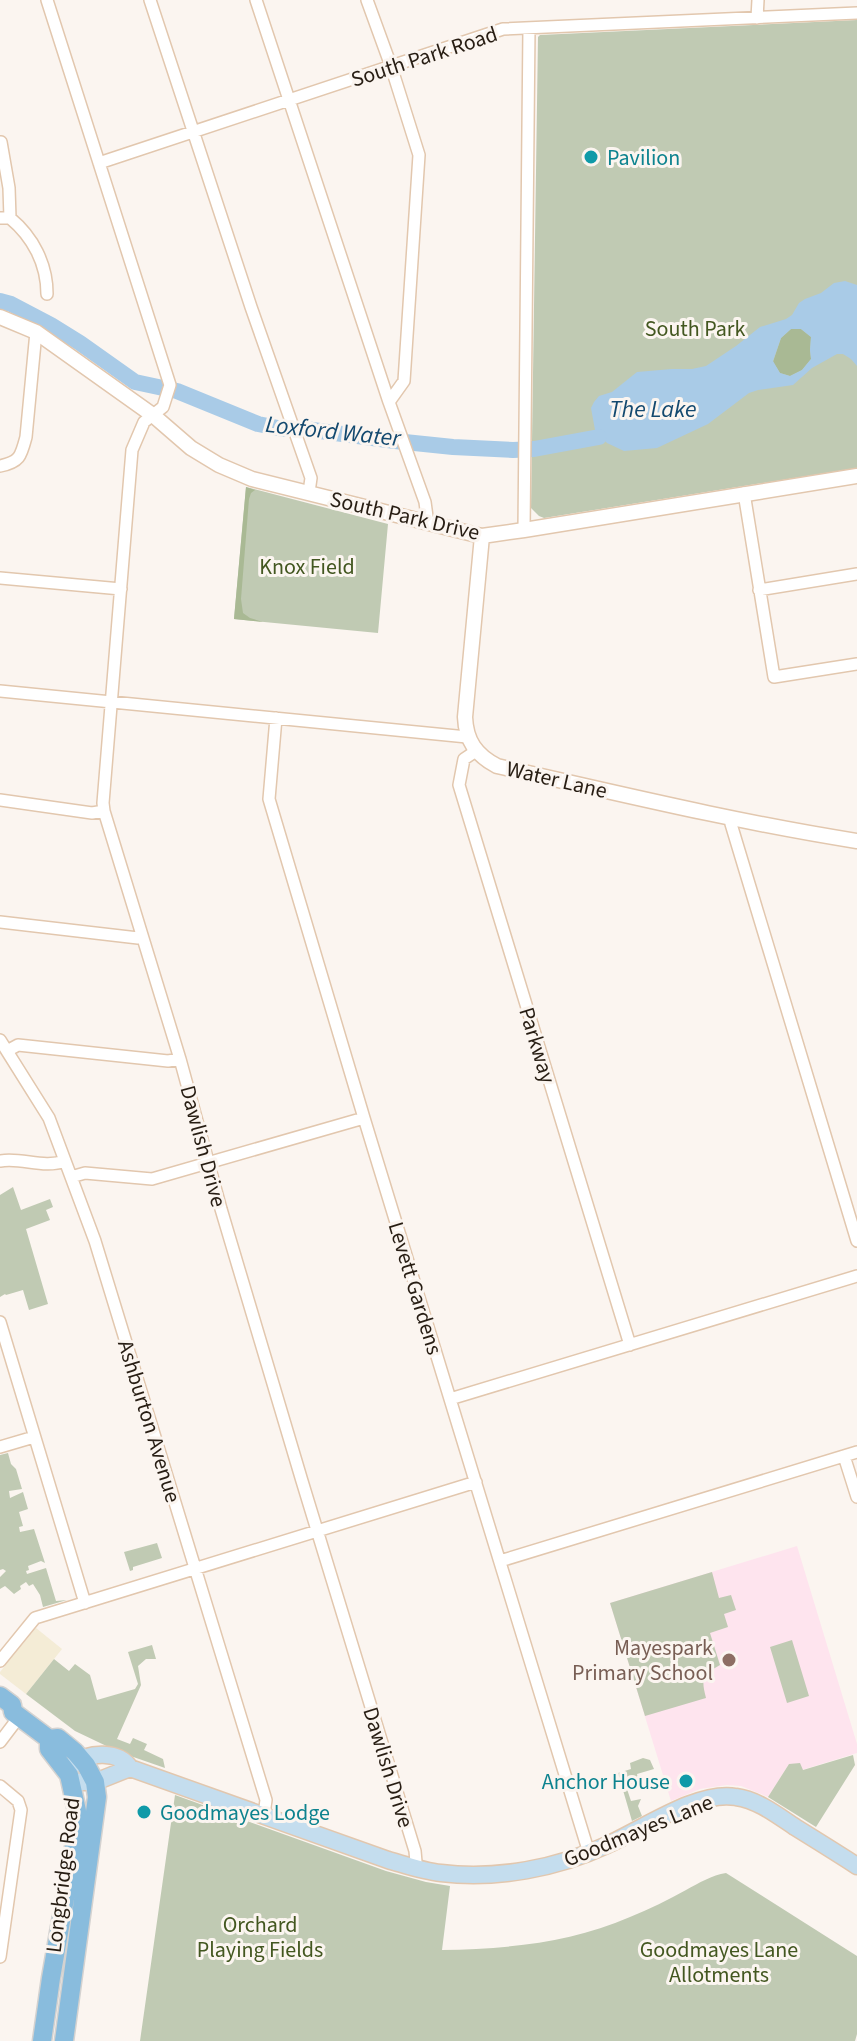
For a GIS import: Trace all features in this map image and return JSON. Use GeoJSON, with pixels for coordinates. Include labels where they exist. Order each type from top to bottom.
{"type":"FeatureCollection","features":[{"type":"Feature","properties":{"kind":"main road","name":"Longbridge Road"},"geometry":{"type":"LineString","coordinates":[[0,1696],[12,1705],[10,1713],[49,1739],[58,1738],[81,1759],[95,1782],[97,1797],[64,2041]]}},
{"type":"Feature","properties":{"kind":"main road","name":"Longbridge Road"},"geometry":{"type":"LineString","coordinates":[[42,2041],[75,1842],[77,1811],[71,1778],[49,1749],[49,1739]]}},
{"type":"Feature","properties":{"kind":"main road","name":"Goodmayes Lane"},"geometry":{"type":"LineString","coordinates":[[81,1759],[108,1755],[126,1762],[130,1768],[414,1868],[460,1875],[546,1865],[589,1853],[700,1800],[726,1796],[740,1797],[758,1804],[857,1866]]}},
{"type":"Feature","properties":{"kind":"main road"},"geometry":{"type":"LineString","coordinates":[[81,1759],[73,1765],[71,1778],[95,1782],[130,1768]]}},
{"type":"Feature","properties":{"kind":"main road"},"geometry":{"type":"LineString","coordinates":[[59,1931],[79,1934]]}},
{"type":"Feature","properties":{"kind":"street"},"geometry":{"type":"LineString","coordinates":[[47,0],[99,163]]}},
{"type":"Feature","properties":{"kind":"street"},"geometry":{"type":"LineString","coordinates":[[150,0],[311,478],[309,492]]}},
{"type":"Feature","properties":{"kind":"street"},"geometry":{"type":"LineString","coordinates":[[256,0],[425,502],[428,524]]}},
{"type":"Feature","properties":{"kind":"street"},"geometry":{"type":"LineString","coordinates":[[367,0],[419,155],[404,381],[389,402]]}},
{"type":"Feature","properties":{"kind":"street"},"geometry":{"type":"LineString","coordinates":[[757,18],[758,0]]}},
{"type":"Feature","properties":{"kind":"street","name":"South Park Road"},"geometry":{"type":"LineString","coordinates":[[99,163],[503,29],[857,13]]}},
{"type":"Feature","properties":{"kind":"street"},"geometry":{"type":"LineString","coordinates":[[524,530],[529,28]]}},
{"type":"Feature","properties":{"kind":"street"},"geometry":{"type":"LineString","coordinates":[[1,142],[9,188],[5,218],[21,227],[39,254],[47,294]]}},
{"type":"Feature","properties":{"kind":"street","name":"Dawlish Drive"},"geometry":{"type":"LineString","coordinates":[[99,163],[169,389],[163,407],[144,422],[132,450],[104,811],[415,1851],[414,1868]]}},
{"type":"Feature","properties":{"kind":"street","name":"South Park Drive"},"geometry":{"type":"LineString","coordinates":[[0,317],[36,332],[154,416],[191,448],[219,465],[252,479],[482,536],[857,476]]}},
{"type":"Feature","properties":{"kind":"street"},"geometry":{"type":"LineString","coordinates":[[0,466],[13,464],[22,454],[36,332]]}},
{"type":"Feature","properties":{"kind":"street"},"geometry":{"type":"LineString","coordinates":[[744,493],[774,677],[857,664]]}},
{"type":"Feature","properties":{"kind":"street"},"geometry":{"type":"LineString","coordinates":[[0,691],[467,737],[465,717],[482,536]]}},
{"type":"Feature","properties":{"kind":"street"},"geometry":{"type":"LineString","coordinates":[[759,590],[857,574]]}},
{"type":"Feature","properties":{"kind":"street"},"geometry":{"type":"LineString","coordinates":[[0,578],[121,589]]}},
{"type":"Feature","properties":{"kind":"street","name":"Levett Gardens"},"geometry":{"type":"LineString","coordinates":[[276,718],[269,799],[589,1853]]}},
{"type":"Feature","properties":{"kind":"street","name":"Water Lane"},"geometry":{"type":"LineString","coordinates":[[467,737],[476,751],[497,766],[732,818],[857,841]]}},
{"type":"Feature","properties":{"kind":"street","name":"Parkway"},"geometry":{"type":"LineString","coordinates":[[476,751],[464,759],[459,785],[630,1345]]}},
{"type":"Feature","properties":{"kind":"street"},"geometry":{"type":"LineString","coordinates":[[0,800],[92,813],[104,811]]}},
{"type":"Feature","properties":{"kind":"street"},"geometry":{"type":"LineString","coordinates":[[732,818],[731,824],[857,1241]]}},
{"type":"Feature","properties":{"kind":"street"},"geometry":{"type":"LineString","coordinates":[[0,922],[142,937]]}},
{"type":"Feature","properties":{"kind":"street","name":"Ashburton Avenue"},"geometry":{"type":"LineString","coordinates":[[0,1040],[49,1118],[95,1241],[266,1800],[264,1815]]}},
{"type":"Feature","properties":{"kind":"street"},"geometry":{"type":"LineString","coordinates":[[7,1051],[18,1045],[168,1061],[180,1059]]}},
{"type":"Feature","properties":{"kind":"street"},"geometry":{"type":"LineString","coordinates":[[71,1177],[85,1173],[152,1179],[364,1118]]}},
{"type":"Feature","properties":{"kind":"street"},"geometry":{"type":"LineString","coordinates":[[0,1161],[49,1166],[65,1161]]}},
{"type":"Feature","properties":{"kind":"street"},"geometry":{"type":"LineString","coordinates":[[450,1399],[857,1276]]}},
{"type":"Feature","properties":{"kind":"street"},"geometry":{"type":"LineString","coordinates":[[0,1322],[85,1603]]}},
{"type":"Feature","properties":{"kind":"street"},"geometry":{"type":"LineString","coordinates":[[0,1447],[34,1437]]}},
{"type":"Feature","properties":{"kind":"street"},"geometry":{"type":"LineString","coordinates":[[500,1561],[857,1452]]}},
{"type":"Feature","properties":{"kind":"street"},"geometry":{"type":"LineString","coordinates":[[844,1456],[857,1497]]}},
{"type":"Feature","properties":{"kind":"street"},"geometry":{"type":"LineString","coordinates":[[0,1661],[35,1618],[476,1482]]}},
{"type":"Feature","properties":{"kind":"street"},"geometry":{"type":"LineString","coordinates":[[0,1742],[10,1713]]}},
{"type":"Feature","properties":{"kind":"street"},"geometry":{"type":"LineString","coordinates":[[0,1786],[18,1801],[21,1810],[4,1894],[0,1957]]}},
{"type":"Feature","properties":{"kind":"shaded area","name":"Mayespark Primary School"},"geometry":{"type":"Polygon","coordinates":[[[797,1546],[857,1744],[857,1753],[802,1770],[789,1764],[768,1797],[741,1786],[727,1785],[700,1789],[671,1801],[610,1603],[797,1546]]]}},
{"type":"Feature","properties":{"kind":"shaded area"},"geometry":{"type":"Polygon","coordinates":[[[36,1628],[62,1649],[26,1694],[0,1672],[36,1628]]]}},
{"type":"Feature","properties":{"kind":"green space","name":"South Park"},"geometry":{"type":"Polygon","coordinates":[[[857,20],[857,468],[544,518],[539,516],[531,508],[538,37],[857,20]]]}},
{"type":"Feature","properties":{"kind":"green space"},"geometry":{"type":"Polygon","coordinates":[[[791,329],[801,329],[811,337],[811,359],[802,370],[790,376],[780,373],[773,362],[781,338],[791,329]]]}},
{"type":"Feature","properties":{"kind":"green space","name":"Knox Field"},"geometry":{"type":"Polygon","coordinates":[[[246,487],[388,524],[378,633],[234,619],[246,487]]]}},
{"type":"Feature","properties":{"kind":"green space"},"geometry":{"type":"Polygon","coordinates":[[[246,487],[255,490],[249,499],[241,599],[243,613],[263,622],[234,619],[246,487]]]}},
{"type":"Feature","properties":{"kind":"green space"},"geometry":{"type":"Polygon","coordinates":[[[13,1187],[21,1210],[50,1199],[53,1207],[46,1210],[50,1220],[26,1229],[48,1304],[29,1310],[23,1290],[0,1297],[0,1195],[13,1187]]]}},
{"type":"Feature","properties":{"kind":"green space"},"geometry":{"type":"Polygon","coordinates":[[[8,1453],[22,1489],[9,1491],[10,1498],[23,1492],[28,1509],[19,1512],[23,1526],[19,1527],[20,1532],[34,1529],[45,1563],[41,1561],[28,1566],[27,1574],[46,1568],[56,1601],[67,1600],[43,1607],[33,1584],[29,1586],[26,1582],[14,1594],[5,1586],[0,1589],[0,1577],[6,1571],[0,1570],[0,1455],[8,1453]]]}},
{"type":"Feature","properties":{"kind":"green space"},"geometry":{"type":"Polygon","coordinates":[[[157,1543],[162,1558],[133,1567],[130,1571],[124,1552],[157,1543]]]}},
{"type":"Feature","properties":{"kind":"green space"},"geometry":{"type":"Polygon","coordinates":[[[712,1572],[719,1598],[731,1595],[736,1610],[724,1614],[728,1627],[710,1633],[720,1665],[704,1678],[706,1698],[645,1716],[610,1603],[712,1572]]]}},
{"type":"Feature","properties":{"kind":"green space"},"geometry":{"type":"Polygon","coordinates":[[[792,1640],[809,1696],[787,1703],[770,1647],[792,1640]]]}},
{"type":"Feature","properties":{"kind":"green space"},"geometry":{"type":"Polygon","coordinates":[[[152,1645],[156,1659],[146,1659],[138,1666],[141,1685],[117,1739],[130,1744],[133,1738],[147,1744],[144,1750],[163,1759],[165,1768],[119,1752],[75,1731],[26,1694],[54,1659],[69,1671],[75,1664],[90,1675],[97,1700],[135,1689],[138,1684],[128,1652],[152,1645]]]}},
{"type":"Feature","properties":{"kind":"green space"},"geometry":{"type":"Polygon","coordinates":[[[853,1755],[855,1765],[816,1827],[768,1797],[789,1764],[800,1763],[803,1770],[853,1755]]]}},
{"type":"Feature","properties":{"kind":"green space"},"geometry":{"type":"Polygon","coordinates":[[[643,1758],[650,1760],[654,1769],[637,1774],[639,1782],[626,1786],[631,1801],[641,1799],[638,1806],[642,1816],[632,1821],[618,1773],[631,1769],[630,1763],[643,1758]]]}},
{"type":"Feature","properties":{"kind":"green space"},"geometry":{"type":"Polygon","coordinates":[[[175,1795],[386,1871],[450,1886],[442,1950],[514,1946],[584,1933],[637,1914],[726,1873],[857,1956],[855,2041],[140,2041],[175,1795]]]}},
{"type":"Feature","properties":{"kind":"water","name":"The Lake"},"geometry":{"type":"Polygon","coordinates":[[[845,281],[857,285],[857,366],[843,354],[837,354],[812,368],[793,385],[749,393],[708,424],[657,448],[624,451],[607,443],[595,430],[591,408],[594,402],[637,372],[706,366],[760,327],[786,319],[799,303],[834,283],[845,281]],[[791,329],[781,338],[773,361],[780,373],[790,376],[802,370],[811,359],[811,337],[801,329],[791,329]]]}},
{"type":"Feature","properties":{"kind":"waterway","name":"Loxford Water"},"geometry":{"type":"LineString","coordinates":[[0,301],[51,325],[135,382],[177,391],[258,424],[453,447],[513,450],[599,437]]}},
{"type":"Feature","properties":{"kind":"place","name":"Pavilion"},"geometry":{"type":"Point","coordinates":[591,157]}},
{"type":"Feature","properties":{"kind":"place","name":"Mayespark Primary School"},"geometry":{"type":"Point","coordinates":[729,1660]}},
{"type":"Feature","properties":{"kind":"place","name":"Anchor House"},"geometry":{"type":"Point","coordinates":[686,1781]}},
{"type":"Feature","properties":{"kind":"place","name":"Goodmayes Lodge"},"geometry":{"type":"Point","coordinates":[144,1812]}},
{"type":"Feature","properties":{"kind":"park label","name":"Orchard Playing Fields"},"geometry":{"type":"Point","coordinates":[260,1936]}},
{"type":"Feature","properties":{"kind":"park label","name":"Goodmayes Lane Allotments"},"geometry":{"type":"Point","coordinates":[719,1962]}}]}
